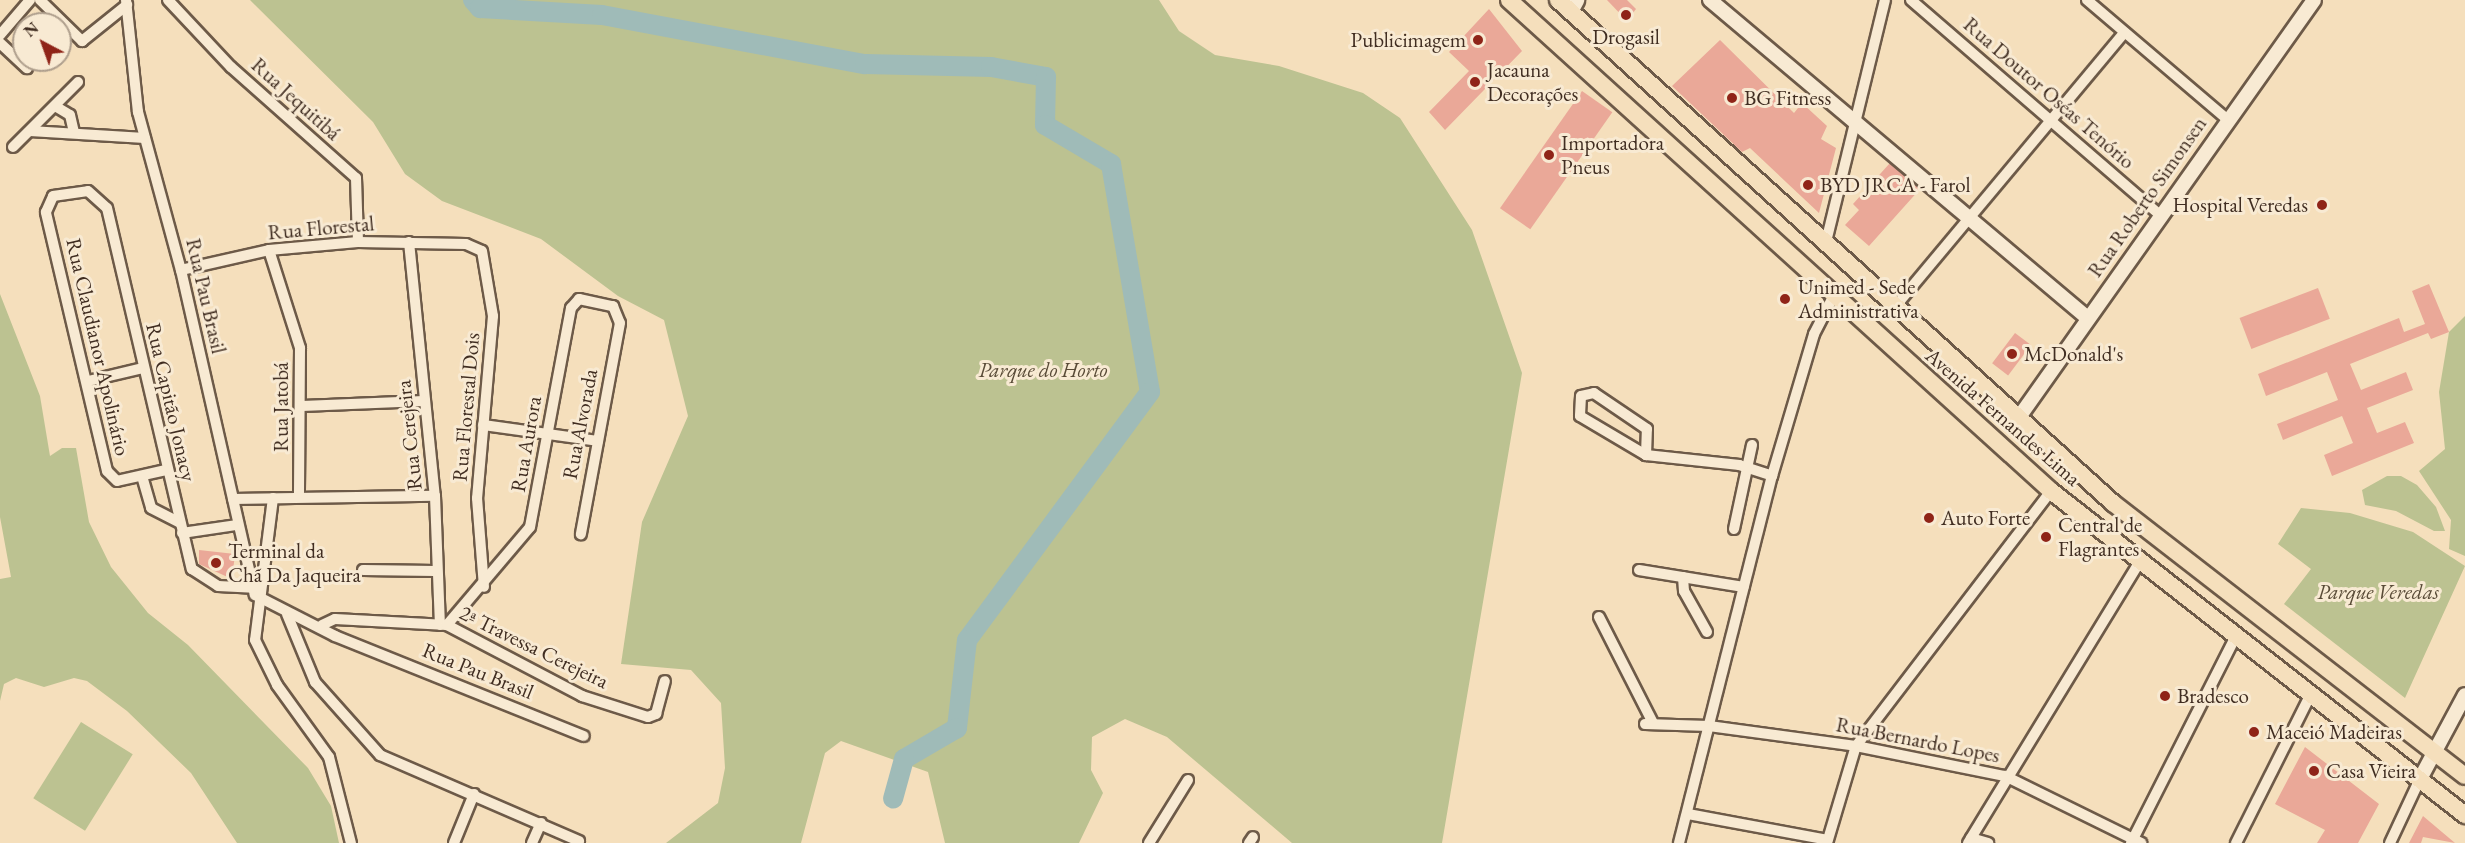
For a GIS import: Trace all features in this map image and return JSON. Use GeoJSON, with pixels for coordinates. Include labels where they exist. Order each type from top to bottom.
{"type":"FeatureCollection","features":[{"type":"Feature","properties":{"kind":"highway","name":"Avenida Fernandes Lima"},"geometry":{"type":"LineString","coordinates":[[1509,0],[1833,297],[2050,491],[2465,815]]}},
{"type":"Feature","properties":{"kind":"highway","name":"Avenida Fernandes Lima"},"geometry":{"type":"LineString","coordinates":[[1568,4],[1824,246],[2017,420],[2122,510],[2465,776]]}},
{"type":"Feature","properties":{"kind":"street"},"geometry":{"type":"LineString","coordinates":[[0,35],[30,0]]}},
{"type":"Feature","properties":{"kind":"street"},"geometry":{"type":"LineString","coordinates":[[40,0],[82,41],[126,3]]}},
{"type":"Feature","properties":{"kind":"street","name":"Rua Jequitibá"},"geometry":{"type":"LineString","coordinates":[[168,0],[231,67],[356,178],[358,242]]}},
{"type":"Feature","properties":{"kind":"street"},"geometry":{"type":"LineString","coordinates":[[1710,0],[1856,118],[2087,317]]}},
{"type":"Feature","properties":{"kind":"street"},"geometry":{"type":"LineString","coordinates":[[1824,246],[1884,0]]}},
{"type":"Feature","properties":{"kind":"street","name":"Rua Doutor Oséas Tenório"},"geometry":{"type":"LineString","coordinates":[[1911,0],[2162,217]]}},
{"type":"Feature","properties":{"kind":"street"},"geometry":{"type":"LineString","coordinates":[[2087,0],[2227,119]]}},
{"type":"Feature","properties":{"kind":"street","name":"Rua Roberto Simonsen"},"geometry":{"type":"LineString","coordinates":[[2017,420],[2087,317],[2162,217],[2227,119],[2311,1]]}},
{"type":"Feature","properties":{"kind":"street","name":"Rua Pau Brasil"},"geometry":{"type":"LineString","coordinates":[[126,3],[130,78],[181,270],[237,525],[253,588],[259,599],[287,614],[322,625],[335,636],[584,736]]}},
{"type":"Feature","properties":{"kind":"street"},"geometry":{"type":"LineString","coordinates":[[1894,308],[2054,122],[2124,33]]}},
{"type":"Feature","properties":{"kind":"street"},"geometry":{"type":"LineString","coordinates":[[0,43],[12,54]]}},
{"type":"Feature","properties":{"kind":"street"},"geometry":{"type":"LineString","coordinates":[[13,147],[78,82]]}},
{"type":"Feature","properties":{"kind":"street"},"geometry":{"type":"LineString","coordinates":[[55,106],[70,115],[74,133]]}},
{"type":"Feature","properties":{"kind":"street"},"geometry":{"type":"LineString","coordinates":[[30,131],[145,138]]}},
{"type":"Feature","properties":{"kind":"street","name":"Rua Capitão Jonacy"},"geometry":{"type":"LineString","coordinates":[[46,212],[48,199],[83,190],[96,194],[107,208],[166,470],[181,528],[198,578],[218,586],[253,588]]}},
{"type":"Feature","properties":{"kind":"street","name":"Rua Claudianor Apolinário"},"geometry":{"type":"LineString","coordinates":[[46,212],[107,471],[122,481],[142,476]]}},
{"type":"Feature","properties":{"kind":"street","name":"Rua Florestal"},"geometry":{"type":"LineString","coordinates":[[181,270],[269,250],[358,242],[466,244]]}},
{"type":"Feature","properties":{"kind":"street","name":"Rua Cerejeira"},"geometry":{"type":"LineString","coordinates":[[409,242],[435,496],[435,571],[444,625]]}},
{"type":"Feature","properties":{"kind":"street","name":"Rua Florestal Dois"},"geometry":{"type":"LineString","coordinates":[[466,244],[486,255],[490,278],[493,343],[477,498],[484,586]]}},
{"type":"Feature","properties":{"kind":"street","name":"Rua Jatobá"},"geometry":{"type":"LineString","coordinates":[[269,250],[300,348],[299,497]]}},
{"type":"Feature","properties":{"kind":"street"},"geometry":{"type":"LineString","coordinates":[[1679,843],[1772,476],[1814,334],[1833,297]]}},
{"type":"Feature","properties":{"kind":"street","name":"Rua Aurora"},"geometry":{"type":"LineString","coordinates":[[444,625],[484,586],[530,527],[572,302],[614,306],[620,323]]}},
{"type":"Feature","properties":{"kind":"street","name":"Rua Alvorada"},"geometry":{"type":"LineString","coordinates":[[581,534],[620,323]]}},
{"type":"Feature","properties":{"kind":"street"},"geometry":{"type":"LineString","coordinates":[[87,381],[143,368]]}},
{"type":"Feature","properties":{"kind":"street"},"geometry":{"type":"LineString","coordinates":[[1646,456],[1647,429],[1594,393],[1578,399],[1580,416],[1646,456],[1748,468],[1772,476]]}},
{"type":"Feature","properties":{"kind":"street"},"geometry":{"type":"LineString","coordinates":[[301,406],[425,401]]}},
{"type":"Feature","properties":{"kind":"street"},"geometry":{"type":"LineString","coordinates":[[483,425],[598,441]]}},
{"type":"Feature","properties":{"kind":"street"},"geometry":{"type":"LineString","coordinates":[[1734,529],[1752,445]]}},
{"type":"Feature","properties":{"kind":"street"},"geometry":{"type":"LineString","coordinates":[[166,470],[142,476],[151,508],[181,528],[237,525]]}},
{"type":"Feature","properties":{"kind":"street"},"geometry":{"type":"LineString","coordinates":[[1688,814],[1828,841],[1856,746],[2050,491]]}},
{"type":"Feature","properties":{"kind":"street"},"geometry":{"type":"LineString","coordinates":[[233,499],[435,496]]}},
{"type":"Feature","properties":{"kind":"street"},"geometry":{"type":"LineString","coordinates":[[273,498],[254,624],[260,657],[329,757],[351,843]]}},
{"type":"Feature","properties":{"kind":"street"},"geometry":{"type":"LineString","coordinates":[[1988,843],[1969,841],[2005,776],[2140,561]]}},
{"type":"Feature","properties":{"kind":"street"},"geometry":{"type":"LineString","coordinates":[[363,570],[435,571]]}},
{"type":"Feature","properties":{"kind":"street"},"geometry":{"type":"LineString","coordinates":[[1639,570],[1744,587]]}},
{"type":"Feature","properties":{"kind":"street"},"geometry":{"type":"LineString","coordinates":[[1683,577],[1684,591],[1707,632]]}},
{"type":"Feature","properties":{"kind":"street"},"geometry":{"type":"LineString","coordinates":[[287,614],[315,682],[380,755],[579,841]]}},
{"type":"Feature","properties":{"kind":"street","name":"Rua Bernardo Lopes"},"geometry":{"type":"LineString","coordinates":[[1599,617],[1649,723],[1709,726],[1856,746],[2005,776],[2135,842]]}},
{"type":"Feature","properties":{"kind":"street","name":"2ª Travessa Cerejeira"},"geometry":{"type":"LineString","coordinates":[[322,625],[335,619],[444,625],[582,696],[648,717],[656,714],[665,681]]}},
{"type":"Feature","properties":{"kind":"street"},"geometry":{"type":"LineString","coordinates":[[2135,842],[2236,636]]}},
{"type":"Feature","properties":{"kind":"street"},"geometry":{"type":"LineString","coordinates":[[2236,843],[2311,694]]}},
{"type":"Feature","properties":{"kind":"street"},"geometry":{"type":"LineString","coordinates":[[2390,843],[2420,779],[2436,753],[2465,695]]}},
{"type":"Feature","properties":{"kind":"street"},"geometry":{"type":"LineString","coordinates":[[1149,843],[1188,780]]}},
{"type":"Feature","properties":{"kind":"street"},"geometry":{"type":"LineString","coordinates":[[454,843],[474,794]]}},
{"type":"Feature","properties":{"kind":"street"},"geometry":{"type":"LineString","coordinates":[[532,843],[542,824]]}},
{"type":"Feature","properties":{"kind":"green space","name":"Parque do Horto"},"geometry":{"type":"Polygon","coordinates":[[[250,0],[1159,0],[1179,31],[1215,55],[1279,66],[1363,93],[1400,118],[1472,230],[1522,373],[1442,843],[1292,843],[1167,737],[1125,719],[1092,737],[1091,770],[1103,793],[1079,843],[945,843],[928,772],[841,741],[825,753],[801,843],[666,843],[718,803],[725,768],[721,703],[691,670],[621,664],[642,522],[688,416],[664,320],[618,296],[541,239],[442,201],[405,174],[373,122],[250,0]]]}},
{"type":"Feature","properties":{"kind":"green space"},"geometry":{"type":"Polygon","coordinates":[[[0,294],[40,396],[50,456],[62,448],[76,448],[89,522],[111,567],[148,613],[188,645],[308,768],[331,806],[339,843],[237,843],[191,773],[127,711],[87,681],[74,678],[44,687],[16,678],[4,684],[0,701],[0,579],[11,577],[0,517],[0,294]]]}},
{"type":"Feature","properties":{"kind":"green space","name":"Parque Veredas"},"geometry":{"type":"Polygon","coordinates":[[[2465,316],[2465,556],[2449,549],[2451,520],[2419,471],[2445,449],[2439,392],[2449,332],[2465,316]]]}},
{"type":"Feature","properties":{"kind":"green space"},"geometry":{"type":"Polygon","coordinates":[[[2387,476],[2401,476],[2417,485],[2436,507],[2445,531],[2434,531],[2396,511],[2365,505],[2362,490],[2387,476]]]}},
{"type":"Feature","properties":{"kind":"green space","name":"Parque Veredas"},"geometry":{"type":"Polygon","coordinates":[[[2301,508],[2350,513],[2413,532],[2465,566],[2405,698],[2284,604],[2311,569],[2278,544],[2301,508]]]}},
{"type":"Feature","properties":{"kind":"green space"},"geometry":{"type":"Polygon","coordinates":[[[81,722],[133,754],[85,831],[33,798],[81,722]]]}},
{"type":"Feature","properties":{"kind":"building","name":"Drogasil"},"geometry":{"type":"Polygon","coordinates":[[[1607,0],[1627,0],[1636,9],[1627,21],[1607,0]]]}},
{"type":"Feature","properties":{"kind":"building","name":"Jacauna Decorações"},"geometry":{"type":"Polygon","coordinates":[[[1489,9],[1522,51],[1445,130],[1429,112],[1469,71],[1449,52],[1489,9]]]}},
{"type":"Feature","properties":{"kind":"building"},"geometry":{"type":"Polygon","coordinates":[[[1720,40],[1794,113],[1802,103],[1827,126],[1821,139],[1836,148],[1819,213],[1750,148],[1742,152],[1672,86],[1720,40]]]}},
{"type":"Feature","properties":{"kind":"building","name":"Importadora Pneus"},"geometry":{"type":"Polygon","coordinates":[[[1582,91],[1612,112],[1530,229],[1500,208],[1582,91]]]}},
{"type":"Feature","properties":{"kind":"building"},"geometry":{"type":"Polygon","coordinates":[[[1890,163],[1920,189],[1869,246],[1845,225],[1859,210],[1853,204],[1890,163]]]}},
{"type":"Feature","properties":{"kind":"building"},"geometry":{"type":"Polygon","coordinates":[[[2429,284],[2449,332],[2431,339],[2428,333],[2350,364],[2361,390],[2406,372],[2413,390],[2367,408],[2377,433],[2405,422],[2414,443],[2332,476],[2324,455],[2353,443],[2342,416],[2283,440],[2277,424],[2338,400],[2327,372],[2266,396],[2258,374],[2399,318],[2404,332],[2425,324],[2412,291],[2429,284]]]}},
{"type":"Feature","properties":{"kind":"building"},"geometry":{"type":"Polygon","coordinates":[[[2318,288],[2330,319],[2251,349],[2240,318],[2318,288]]]}},
{"type":"Feature","properties":{"kind":"building","name":"McDonald's"},"geometry":{"type":"Polygon","coordinates":[[[2015,333],[2031,345],[2008,375],[1992,363],[2015,333]]]}},
{"type":"Feature","properties":{"kind":"building","name":"Terminal da Chã Da Jaqueira"},"geometry":{"type":"Polygon","coordinates":[[[199,550],[235,554],[232,579],[199,564],[199,550]]]}},
{"type":"Feature","properties":{"kind":"building","name":"Casa Vieira"},"geometry":{"type":"Polygon","coordinates":[[[2305,747],[2379,804],[2358,843],[2317,843],[2325,830],[2275,804],[2305,747]]]}},
{"type":"Feature","properties":{"kind":"building"},"geometry":{"type":"Polygon","coordinates":[[[2423,816],[2455,843],[2423,837],[2421,843],[2409,843],[2423,816]]]}},
{"type":"Feature","properties":{"kind":"waterway"},"geometry":{"type":"LineString","coordinates":[[473,0],[480,8],[602,15],[865,64],[991,67],[1046,77],[1045,125],[1111,164],[1150,392],[967,640],[957,728],[904,759],[893,799]]}},
{"type":"Feature","properties":{"kind":"place","name":"Drogasil"},"geometry":{"type":"Point","coordinates":[1626,15]}},
{"type":"Feature","properties":{"kind":"place","name":"Publicimagem"},"geometry":{"type":"Point","coordinates":[1478,40]}},
{"type":"Feature","properties":{"kind":"place","name":"Jacauna Decorações"},"geometry":{"type":"Point","coordinates":[1475,82]}},
{"type":"Feature","properties":{"kind":"place","name":"BG Fitness"},"geometry":{"type":"Point","coordinates":[1732,98]}},
{"type":"Feature","properties":{"kind":"place","name":"Importadora Pneus"},"geometry":{"type":"Point","coordinates":[1549,155]}},
{"type":"Feature","properties":{"kind":"place","name":"BYD JRCA - Farol"},"geometry":{"type":"Point","coordinates":[1808,185]}},
{"type":"Feature","properties":{"kind":"place","name":"Hospital Veredas"},"geometry":{"type":"Point","coordinates":[2322,205]}},
{"type":"Feature","properties":{"kind":"place","name":"Unimed - Sede Administrativa"},"geometry":{"type":"Point","coordinates":[1785,299]}},
{"type":"Feature","properties":{"kind":"place","name":"McDonald's"},"geometry":{"type":"Point","coordinates":[2012,354]}},
{"type":"Feature","properties":{"kind":"place","name":"Auto Forte"},"geometry":{"type":"Point","coordinates":[1929,518]}},
{"type":"Feature","properties":{"kind":"place","name":"Central de Flagrantes"},"geometry":{"type":"Point","coordinates":[2046,537]}},
{"type":"Feature","properties":{"kind":"place","name":"Terminal da Chã Da Jaqueira"},"geometry":{"type":"Point","coordinates":[216,563]}},
{"type":"Feature","properties":{"kind":"place","name":"Bradesco"},"geometry":{"type":"Point","coordinates":[2165,696]}},
{"type":"Feature","properties":{"kind":"place","name":"Maceió Madeiras"},"geometry":{"type":"Point","coordinates":[2254,732]}},
{"type":"Feature","properties":{"kind":"place","name":"Casa Vieira"},"geometry":{"type":"Point","coordinates":[2314,771]}}]}
